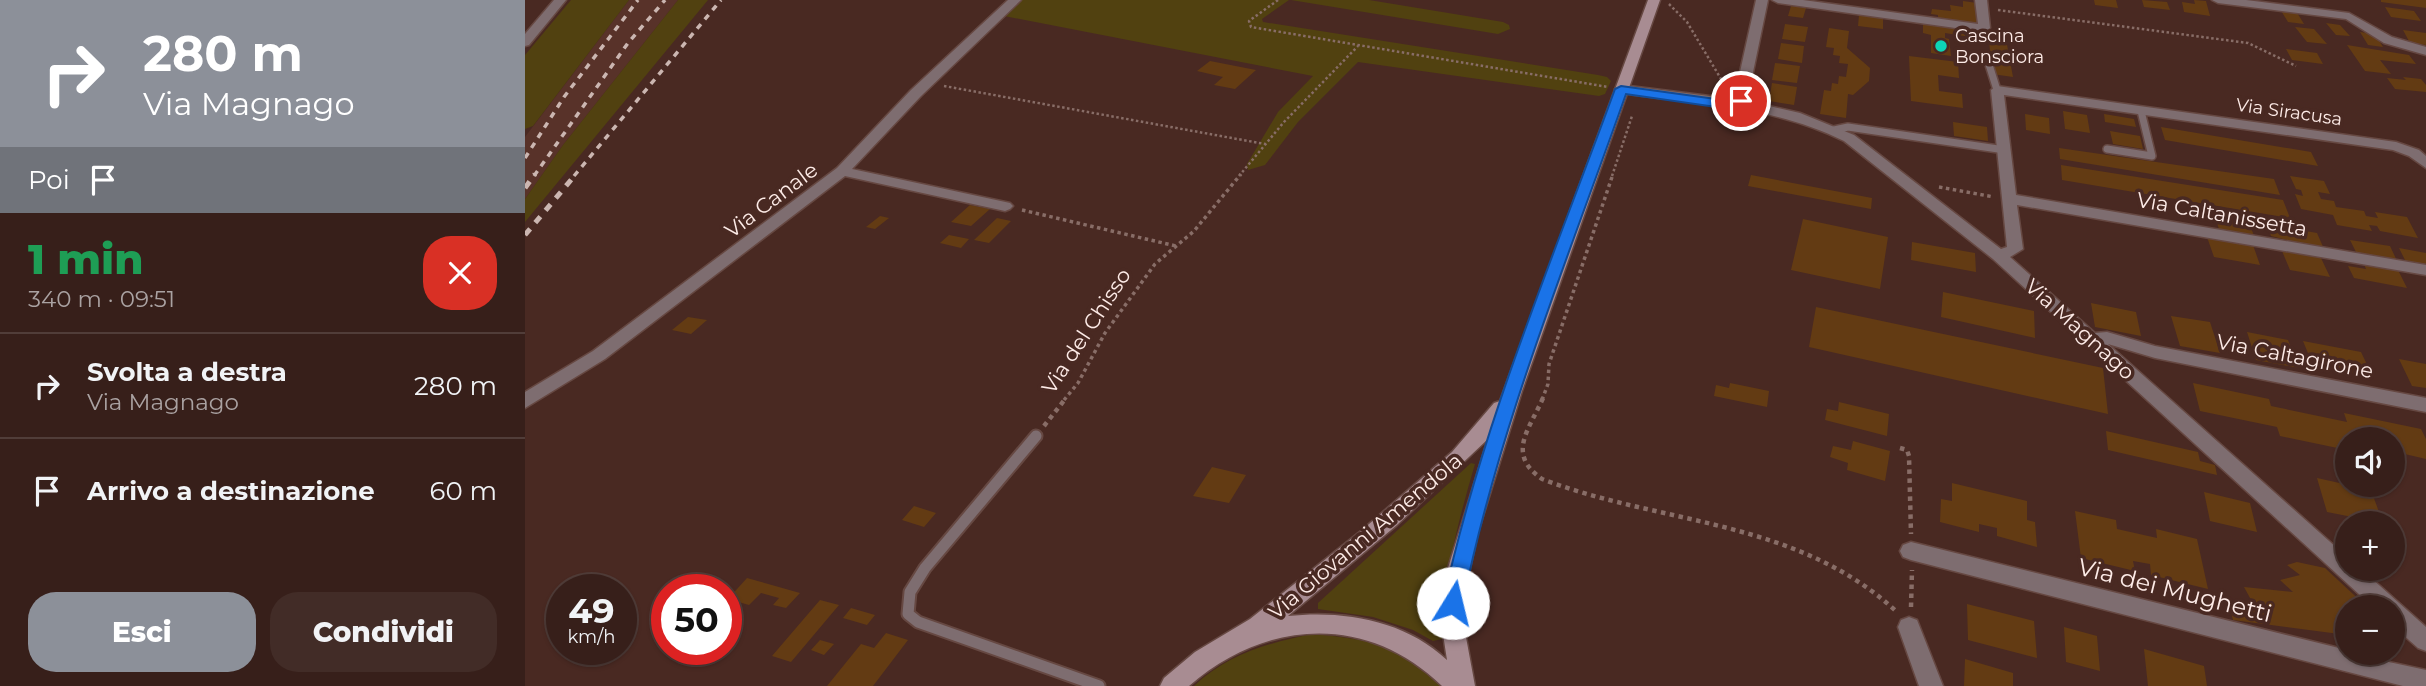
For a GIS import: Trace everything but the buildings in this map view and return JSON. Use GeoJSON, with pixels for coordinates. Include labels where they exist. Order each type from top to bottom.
{"type":"FeatureCollection","features":[{"type":"Feature","properties":{"kind":"main road","name":"Via Giovanni Amendola"},"geometry":{"type":"LineString","coordinates":[[1460,686],[1452,621],[1455,586],[1468,532],[1513,391],[1621,89],[1665,1]]}},
{"type":"Feature","properties":{"kind":"main road","name":"Via Giovanni Amendola"},"geometry":{"type":"LineString","coordinates":[[1172,686],[1205,659],[1235,642],[1307,590],[1449,467],[1487,428],[1513,391]]}},
{"type":"Feature","properties":{"kind":"main road","name":"Via Giovanni Amendola"},"geometry":{"type":"LineString","coordinates":[[1235,642],[1261,632],[1312,622],[1363,626],[1409,644],[1430,657],[1460,686]]}},
{"type":"Feature","properties":{"kind":"street"},"geometry":{"type":"LineString","coordinates":[[525,42],[561,0]]}},
{"type":"Feature","properties":{"kind":"street","name":"Via Canale"},"geometry":{"type":"LineString","coordinates":[[525,401],[599,355],[842,171],[925,84],[1015,0]]}},
{"type":"Feature","properties":{"kind":"street"},"geometry":{"type":"LineString","coordinates":[[1737,100],[1762,0]]}},
{"type":"Feature","properties":{"kind":"street"},"geometry":{"type":"LineString","coordinates":[[1778,0],[1984,28],[1981,4]]}},
{"type":"Feature","properties":{"kind":"street"},"geometry":{"type":"LineString","coordinates":[[2218,0],[2349,16],[2388,40],[2426,51]]}},
{"type":"Feature","properties":{"kind":"street","name":"Via Magnago"},"geometry":{"type":"LineString","coordinates":[[1621,89],[1737,100],[1834,130],[1910,183],[1999,256],[2375,595]]}},
{"type":"Feature","properties":{"kind":"street"},"geometry":{"type":"LineString","coordinates":[[1997,90],[2015,249],[1999,256]]}},
{"type":"Feature","properties":{"kind":"street","name":"Via Siracusa"},"geometry":{"type":"LineString","coordinates":[[1997,90],[2396,146],[2414,153],[2426,164]]}},
{"type":"Feature","properties":{"kind":"street"},"geometry":{"type":"LineString","coordinates":[[842,171],[1005,206]]}},
{"type":"Feature","properties":{"kind":"street","name":"Via Caltanissetta"},"geometry":{"type":"LineString","coordinates":[[2011,199],[2426,270]]}},
{"type":"Feature","properties":{"kind":"street","name":"Via Caltagirone"},"geometry":{"type":"LineString","coordinates":[[2091,339],[2114,340],[2155,352],[2426,405]]}},
{"type":"Feature","properties":{"kind":"street","name":"Via Caltagirone"},"geometry":{"type":"LineString","coordinates":[[2115,360],[2137,353],[2155,352]]}},
{"type":"Feature","properties":{"kind":"street","name":"Via dei Mughetti"},"geometry":{"type":"LineString","coordinates":[[1911,551],[2426,681]]}},
{"type":"Feature","properties":{"kind":"street"},"geometry":{"type":"LineString","coordinates":[[2405,622],[2426,641]]}},
{"type":"Feature","properties":{"kind":"street"},"geometry":{"type":"LineString","coordinates":[[1909,627],[1931,686]]}},
{"type":"Feature","properties":{"kind":"lane"},"geometry":{"type":"LineString","coordinates":[[1986,55],[1997,90]]}},
{"type":"Feature","properties":{"kind":"lane"},"geometry":{"type":"LineString","coordinates":[[2107,149],[2153,156],[2141,111]]}},
{"type":"Feature","properties":{"kind":"lane"},"geometry":{"type":"LineString","coordinates":[[1834,130],[1848,127],[2005,150]]}},
{"type":"Feature","properties":{"kind":"lane"},"geometry":{"type":"LineString","coordinates":[[1036,436],[925,568],[910,592],[908,614],[918,622],[1099,686]]}},
{"type":"Feature","properties":{"kind":"path"},"geometry":{"type":"LineString","coordinates":[[1278,0],[1249,21],[1251,27],[1621,89]]}},
{"type":"Feature","properties":{"kind":"path"},"geometry":{"type":"LineString","coordinates":[[1665,1],[1684,15],[1713,69],[1737,100]]}},
{"type":"Feature","properties":{"kind":"path"},"geometry":{"type":"LineString","coordinates":[[1665,1],[1665,17]]}},
{"type":"Feature","properties":{"kind":"path"},"geometry":{"type":"LineString","coordinates":[[1981,4],[2248,43],[2265,48],[2296,66]]}},
{"type":"Feature","properties":{"kind":"path","name":"Via del Chisso"},"geometry":{"type":"LineString","coordinates":[[1036,436],[1078,383],[1123,305],[1155,264],[1195,231],[1265,144],[1358,46]]}},
{"type":"Feature","properties":{"kind":"path"},"geometry":{"type":"LineString","coordinates":[[925,84],[968,88],[1265,144]]}},
{"type":"Feature","properties":{"kind":"path"},"geometry":{"type":"LineString","coordinates":[[1640,92],[1549,364],[1547,388],[1525,435],[1523,452],[1526,467],[1533,477],[1547,483],[1772,540],[1813,556],[1874,590],[1894,607],[1909,627]]}},
{"type":"Feature","properties":{"kind":"path"},"geometry":{"type":"LineString","coordinates":[[1910,183],[2011,199]]}},
{"type":"Feature","properties":{"kind":"path"},"geometry":{"type":"LineString","coordinates":[[1005,206],[1176,246]]}},
{"type":"Feature","properties":{"kind":"shaded area"},"geometry":{"type":"Polygon","coordinates":[[[571,0],[629,0],[533,126],[525,129],[525,55],[571,0]]]}},
{"type":"Feature","properties":{"kind":"shaded area"},"geometry":{"type":"Polygon","coordinates":[[[629,0],[678,0],[563,145],[525,199],[525,137],[629,0]]]}},
{"type":"Feature","properties":{"kind":"shaded area"},"geometry":{"type":"Polygon","coordinates":[[[678,0],[708,0],[525,222],[525,199],[563,145],[678,0]]]}},
{"type":"Feature","properties":{"kind":"shaded area"},"geometry":{"type":"Polygon","coordinates":[[[1022,0],[1289,0],[1262,19],[1263,22],[1598,75],[1611,81],[1605,94],[1599,96],[1358,62],[1298,122],[1265,165],[1248,170],[1247,164],[1278,112],[1313,76],[1004,16],[1022,0]]]}},
{"type":"Feature","properties":{"kind":"shaded area"},"geometry":{"type":"Polygon","coordinates":[[[1291,0],[1369,0],[1503,22],[1509,25],[1510,29],[1498,34],[1291,0]]]}},
{"type":"Feature","properties":{"kind":"shaded area"},"geometry":{"type":"Polygon","coordinates":[[[1471,463],[1475,464],[1448,572],[1442,639],[1433,641],[1413,630],[1373,617],[1318,609],[1318,603],[1471,463]]]}},
{"type":"Feature","properties":{"kind":"shaded area"},"geometry":{"type":"Polygon","coordinates":[[[1312,634],[1351,638],[1382,646],[1410,661],[1441,686],[1194,686],[1221,666],[1249,651],[1312,634]]]}},
{"type":"Feature","properties":{"kind":"railway"},"geometry":{"type":"LineString","coordinates":[[525,158],[564,97],[638,0]]}},
{"type":"Feature","properties":{"kind":"railway"},"geometry":{"type":"LineString","coordinates":[[534,176],[628,43],[665,0]]}},
{"type":"Feature","properties":{"kind":"railway"},"geometry":{"type":"LineString","coordinates":[[574,176],[721,0]]}},
{"type":"Feature","properties":{"kind":"railway"},"geometry":{"type":"LineString","coordinates":[[525,188],[535,174]]}},
{"type":"Feature","properties":{"kind":"railway"},"geometry":{"type":"LineString","coordinates":[[525,235],[576,174]]}},
{"type":"Feature","properties":{"kind":"place","name":"Cascina Bonsciora"},"geometry":{"type":"Point","coordinates":[1941,46]}},
{"type":"Feature","properties":{"kind":"route"},"geometry":{"type":"LineString","coordinates":[[1453,603],[1458,568],[1468,532],[1513,391],[1621,89],[1723,104],[1740,104],[1741,101]]}}]}
